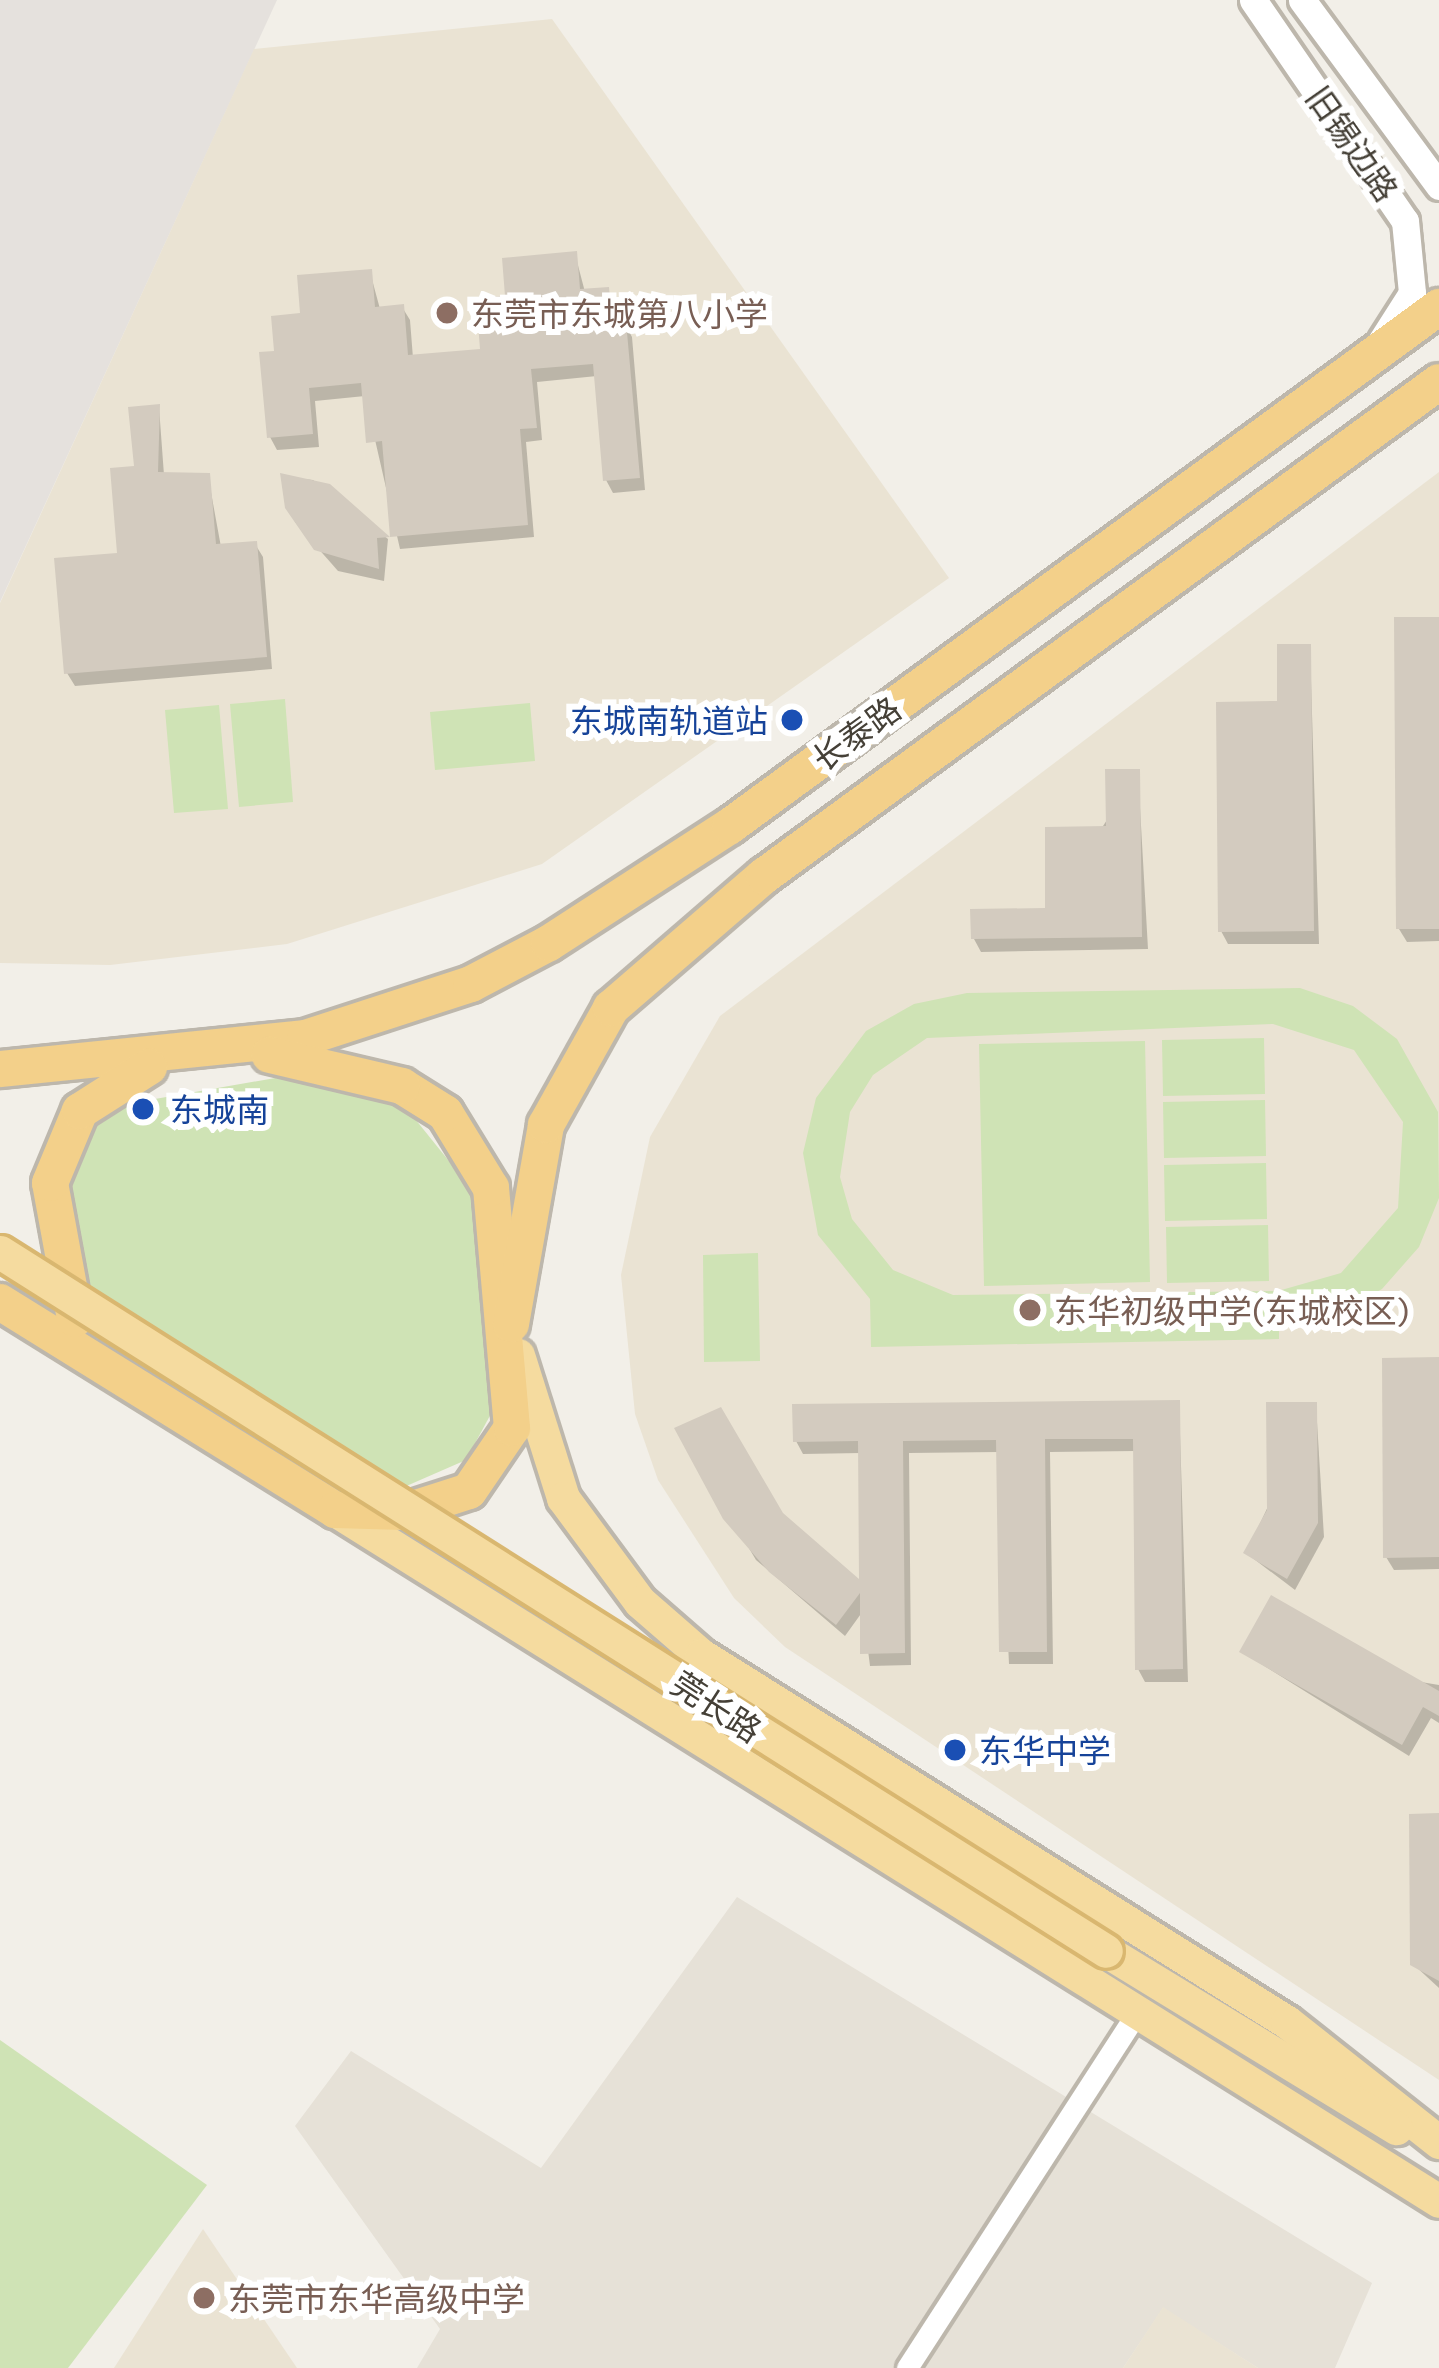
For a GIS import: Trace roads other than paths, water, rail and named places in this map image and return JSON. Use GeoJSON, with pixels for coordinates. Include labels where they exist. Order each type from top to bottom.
{"type":"FeatureCollection","features":[{"type":"Feature","properties":{"kind":"highway","name":"长泰路"},"geometry":{"type":"LineString","coordinates":[[219,1052],[305,1038],[471,984],[616,906],[1439,308]]}},
{"type":"Feature","properties":{"kind":"highway","name":"长泰路"},"geometry":{"type":"LineString","coordinates":[[512,1324],[546,1125],[570,1065],[624,995],[764,876],[1439,382]]}},
{"type":"Feature","properties":{"kind":"highway"},"geometry":{"type":"LineString","coordinates":[[0,1069],[157,1062],[219,1052],[352,1066],[445,1113],[491,1188],[512,1324],[512,1428],[496,1463],[469,1491],[404,1513],[335,1510]]}},
{"type":"Feature","properties":{"kind":"highway"},"geometry":{"type":"LineString","coordinates":[[114,1374],[74,1317],[50,1183],[80,1111],[157,1062]]}},
{"type":"Feature","properties":{"kind":"highway","name":"莞长路"},"geometry":{"type":"LineString","coordinates":[[0,1302],[335,1510]]}},
{"type":"Feature","properties":{"kind":"main road","name":"莞长路"},"geometry":{"type":"LineString","coordinates":[[0,1252],[1106,1951],[1439,2153]]}},
{"type":"Feature","properties":{"kind":"main road","name":"莞长路"},"geometry":{"type":"LineString","coordinates":[[512,1324],[563,1498],[640,1602],[719,1667],[1287,2022],[1439,2141]]}},
{"type":"Feature","properties":{"kind":"main road","name":"莞长路"},"geometry":{"type":"LineString","coordinates":[[335,1510],[1436,2203]]}},
{"type":"Feature","properties":{"kind":"street","name":"旧锡边路"},"geometry":{"type":"LineString","coordinates":[[1253,0],[1405,221],[1412,293],[1366,358]]}},
{"type":"Feature","properties":{"kind":"street","name":"旧锡边路"},"geometry":{"type":"LineString","coordinates":[[1302,0],[1439,186]]}},
{"type":"Feature","properties":{"kind":"street"},"geometry":{"type":"LineString","coordinates":[[907,2368],[1137,2012]]}},
{"type":"Feature","properties":{"kind":"place","name":"东莞市东城第八小学"},"geometry":{"type":"Point","coordinates":[447,313]}},
{"type":"Feature","properties":{"kind":"place","name":"东城南轨道站"},"geometry":{"type":"Point","coordinates":[792,720]}},
{"type":"Feature","properties":{"kind":"place","name":"东城南"},"geometry":{"type":"Point","coordinates":[143,1109]}},
{"type":"Feature","properties":{"kind":"place","name":"东华初级中学(东城校区)"},"geometry":{"type":"Point","coordinates":[1030,1310]}},
{"type":"Feature","properties":{"kind":"place","name":"东华中学"},"geometry":{"type":"Point","coordinates":[955,1750]}},
{"type":"Feature","properties":{"kind":"place","name":"东莞市东华高级中学"},"geometry":{"type":"Point","coordinates":[204,2298]}}]}
